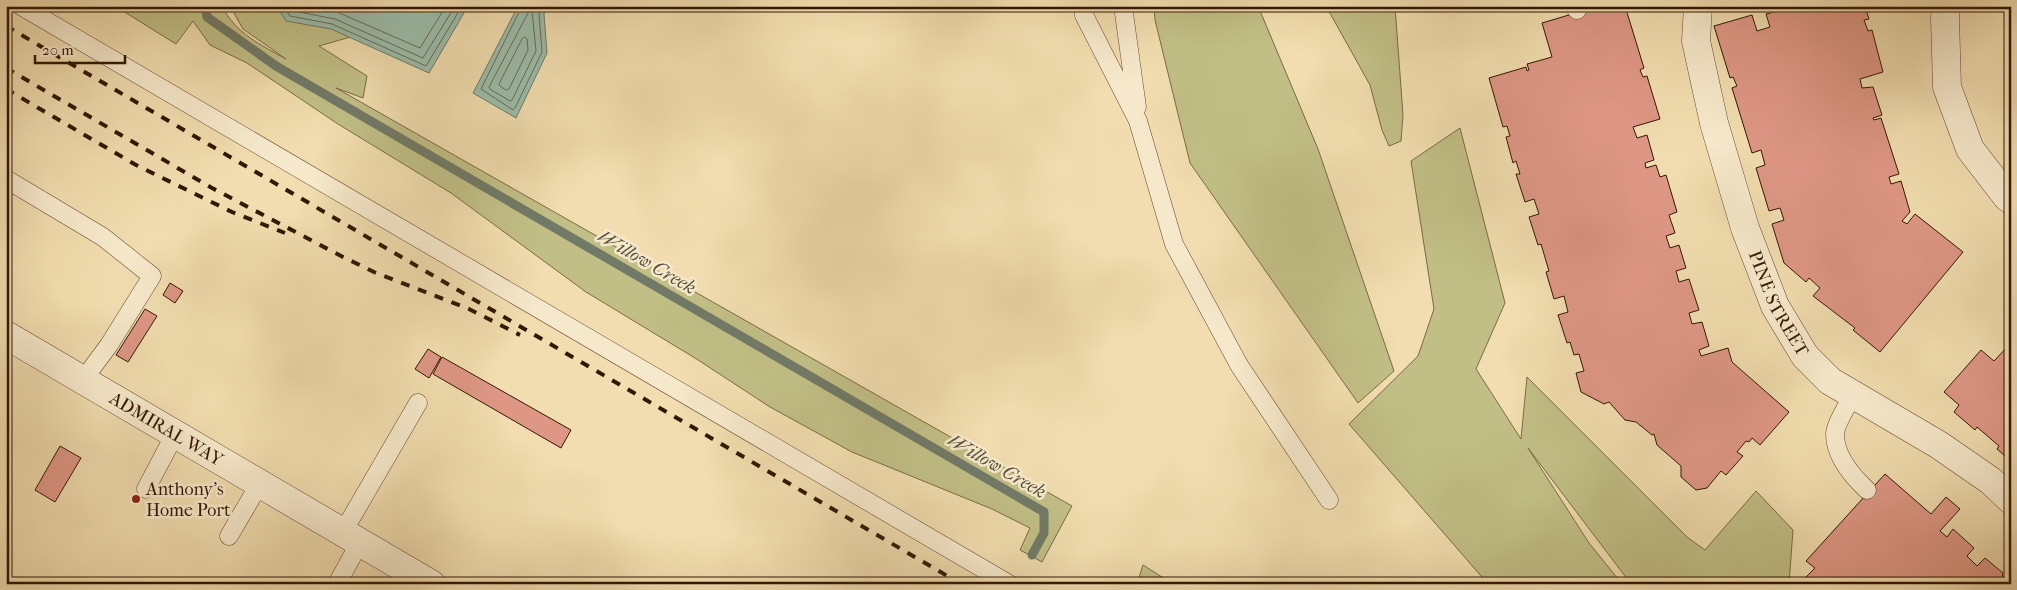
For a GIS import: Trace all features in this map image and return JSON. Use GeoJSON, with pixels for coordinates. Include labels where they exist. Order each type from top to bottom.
{"type":"FeatureCollection","features":[{"type":"Feature","properties":{"kind":"street","name":"PINE STREET"},"geometry":{"type":"LineString","coordinates":[[1698,6],[1696,41],[1714,123],[1745,228],[1775,306],[1805,356],[1830,381],[1939,445],[1990,481],[2011,500]]}},
{"type":"Feature","properties":{"kind":"street"},"geometry":{"type":"LineString","coordinates":[[1946,6],[1947,87],[1970,149],[2011,200]]}},
{"type":"Feature","properties":{"kind":"street","name":"ADMIRAL WAY"},"geometry":{"type":"LineString","coordinates":[[6,335],[431,584]]}},
{"type":"Feature","properties":{"kind":"lane"},"geometry":{"type":"LineString","coordinates":[[21,6],[1009,584]]}},
{"type":"Feature","properties":{"kind":"lane"},"geometry":{"type":"LineString","coordinates":[[1082,6],[1084,15],[1138,122]]}},
{"type":"Feature","properties":{"kind":"lane"},"geometry":{"type":"LineString","coordinates":[[1123,6],[1138,122],[1174,244],[1238,365],[1329,500]]}},
{"type":"Feature","properties":{"kind":"lane"},"geometry":{"type":"LineString","coordinates":[[6,180],[103,237],[152,276],[84,380]]}},
{"type":"Feature","properties":{"kind":"lane"},"geometry":{"type":"LineString","coordinates":[[1853,395],[1835,433],[1841,456],[1852,476],[1867,490]]}},
{"type":"Feature","properties":{"kind":"lane"},"geometry":{"type":"LineString","coordinates":[[337,584],[351,537],[418,404]]}},
{"type":"Feature","properties":{"kind":"lane"},"geometry":{"type":"LineString","coordinates":[[146,489],[175,434]]}},
{"type":"Feature","properties":{"kind":"lane"},"geometry":{"type":"LineString","coordinates":[[229,536],[260,483]]}},
{"type":"Feature","properties":{"kind":"shaded area"},"geometry":{"type":"Polygon","coordinates":[[[115,6],[222,6],[241,31],[286,59],[243,29],[230,6],[276,6],[291,16],[361,34],[319,46],[367,76],[363,98],[336,88],[1072,506],[1042,562],[1020,550],[1030,528],[992,509],[852,452],[770,407],[695,358],[586,292],[451,193],[338,124],[247,63],[210,45],[193,21],[176,44],[115,6]]]}},
{"type":"Feature","properties":{"kind":"shaded area"},"geometry":{"type":"Polygon","coordinates":[[[1154,6],[1258,6],[1318,149],[1394,371],[1358,403],[1190,163],[1155,20],[1154,6]]]}},
{"type":"Feature","properties":{"kind":"shaded area"},"geometry":{"type":"Polygon","coordinates":[[[1326,6],[1395,6],[1403,115],[1401,141],[1389,146],[1382,130],[1370,85],[1326,6]]]}},
{"type":"Feature","properties":{"kind":"shaded area"},"geometry":{"type":"Polygon","coordinates":[[[1460,128],[1505,303],[1476,369],[1521,439],[1527,377],[1687,537],[1705,550],[1756,491],[1793,530],[1789,584],[1631,584],[1528,448],[1589,543],[1622,584],[1488,584],[1349,424],[1418,356],[1434,309],[1411,161],[1460,128]]]}},
{"type":"Feature","properties":{"kind":"shaded area"},"geometry":{"type":"Polygon","coordinates":[[[1143,565],[1173,584],[1137,584],[1143,565]]]}},
{"type":"Feature","properties":{"kind":"water"},"geometry":{"type":"Polygon","coordinates":[[[277,6],[468,6],[429,73],[331,29],[286,21],[277,6]]]}},
{"type":"Feature","properties":{"kind":"water"},"geometry":{"type":"Polygon","coordinates":[[[518,6],[548,6],[544,14],[547,53],[516,118],[473,93],[518,6]]]}},
{"type":"Feature","properties":{"kind":"building"},"geometry":{"type":"Polygon","coordinates":[[[1599,6],[1625,6],[1644,68],[1640,70],[1643,77],[1647,76],[1660,119],[1633,127],[1637,138],[1647,135],[1654,160],[1645,163],[1646,168],[1656,165],[1660,177],[1666,175],[1677,212],[1669,215],[1675,233],[1666,236],[1670,248],[1679,245],[1686,268],[1676,271],[1679,282],[1689,279],[1699,310],[1689,313],[1692,324],[1702,322],[1709,346],[1699,350],[1701,356],[1728,348],[1732,362],[1789,412],[1760,445],[1752,438],[1749,442],[1746,441],[1737,452],[1743,456],[1726,475],[1721,471],[1707,488],[1696,490],[1681,477],[1681,466],[1657,445],[1654,434],[1652,435],[1636,422],[1625,420],[1609,402],[1604,404],[1581,392],[1576,373],[1584,371],[1579,354],[1574,355],[1570,342],[1567,343],[1558,315],[1568,312],[1564,296],[1554,299],[1546,272],[1549,271],[1541,244],[1538,245],[1529,217],[1539,214],[1534,199],[1525,202],[1516,174],[1520,174],[1516,161],[1513,163],[1506,137],[1510,136],[1507,126],[1503,127],[1489,78],[1526,67],[1527,71],[1529,70],[1527,64],[1552,57],[1542,23],[1599,6]]]}},
{"type":"Feature","properties":{"kind":"building"},"geometry":{"type":"Polygon","coordinates":[[[1799,6],[1865,6],[1869,19],[1864,20],[1868,31],[1872,30],[1883,72],[1860,79],[1862,88],[1873,87],[1882,115],[1873,118],[1874,120],[1881,118],[1899,174],[1889,177],[1891,184],[1901,181],[1910,212],[1902,221],[1907,224],[1915,214],[1963,252],[1880,352],[1853,330],[1855,328],[1813,296],[1820,288],[1809,278],[1806,282],[1784,263],[1772,224],[1784,220],[1780,208],[1769,211],[1756,168],[1765,165],[1761,150],[1752,153],[1732,88],[1737,86],[1733,77],[1730,78],[1714,26],[1752,15],[1757,31],[1770,27],[1766,14],[1799,6]]]}},
{"type":"Feature","properties":{"kind":"building"},"geometry":{"type":"Polygon","coordinates":[[[170,283],[183,291],[175,303],[163,295],[170,283]]]}},
{"type":"Feature","properties":{"kind":"building"},"geometry":{"type":"Polygon","coordinates":[[[145,309],[157,316],[128,362],[116,355],[145,309]]]}},
{"type":"Feature","properties":{"kind":"building"},"geometry":{"type":"Polygon","coordinates":[[[2011,343],[2011,461],[1997,449],[1999,446],[1977,427],[1975,430],[1954,412],[1959,405],[1944,392],[1981,350],[1994,361],[2011,343]]]}},
{"type":"Feature","properties":{"kind":"building"},"geometry":{"type":"Polygon","coordinates":[[[428,349],[441,357],[429,378],[415,369],[428,349]]]}},
{"type":"Feature","properties":{"kind":"building"},"geometry":{"type":"Polygon","coordinates":[[[442,357],[571,430],[561,448],[433,374],[442,357]]]}},
{"type":"Feature","properties":{"kind":"building"},"geometry":{"type":"Polygon","coordinates":[[[60,446],[81,458],[55,502],[35,490],[60,446]]]}},
{"type":"Feature","properties":{"kind":"building"},"geometry":{"type":"Polygon","coordinates":[[[1885,474],[1931,514],[1946,497],[1960,509],[1940,531],[1947,537],[1953,529],[1974,548],[1967,556],[1977,566],[1985,558],[2003,573],[2004,577],[1998,584],[1811,584],[1805,578],[1815,568],[1806,561],[1885,474]]]}},
{"type":"Feature","properties":{"kind":"waterway","name":"Willow Creek"},"geometry":{"type":"LineString","coordinates":[[205,6],[207,17],[276,66],[1044,512],[1044,533],[1032,555]]}},
{"type":"Feature","properties":{"kind":"railway"},"geometry":{"type":"LineString","coordinates":[[6,26],[961,584]]}},
{"type":"Feature","properties":{"kind":"railway"},"geometry":{"type":"LineString","coordinates":[[6,68],[212,188],[343,257],[374,272],[469,309],[520,335]]}},
{"type":"Feature","properties":{"kind":"railway"},"geometry":{"type":"LineString","coordinates":[[6,89],[136,165],[232,212],[285,233]]}},
{"type":"Feature","properties":{"kind":"place","name":"Anthony's Home Port"},"geometry":{"type":"Point","coordinates":[136,499]}}]}
